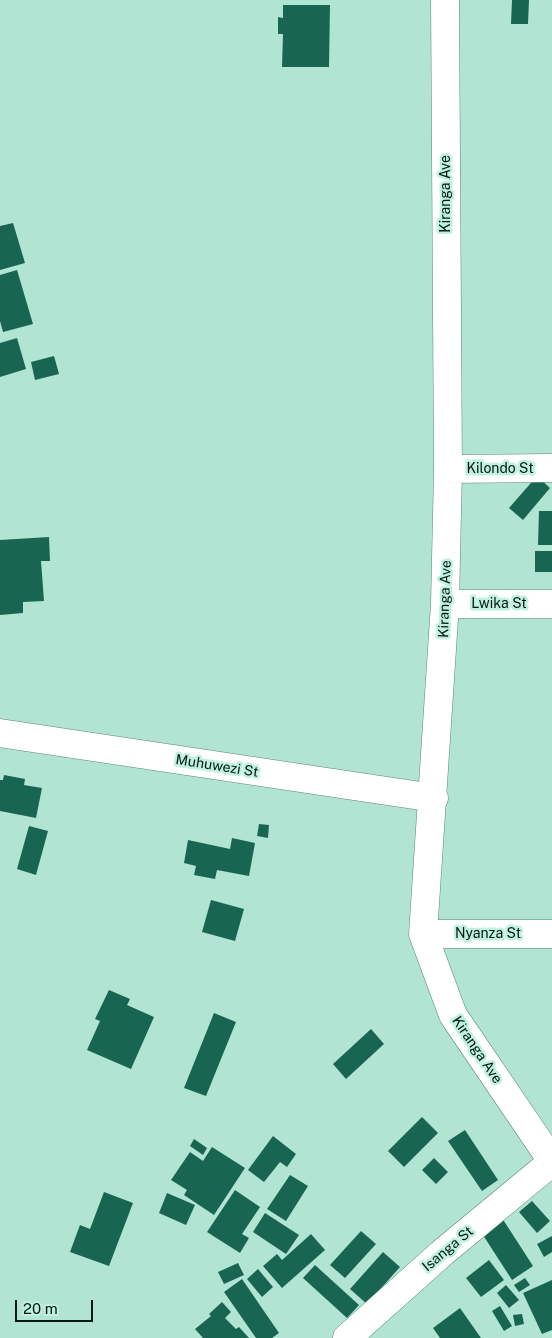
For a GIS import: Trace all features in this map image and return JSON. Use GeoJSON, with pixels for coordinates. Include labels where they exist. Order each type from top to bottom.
{"type":"FeatureCollection","features":[{"type":"Feature","properties":{"kind":"street","name":"Kiranga Ave"},"geometry":{"type":"LineString","coordinates":[[445,0],[448,469],[445,604],[434,798],[423,934],[453,1015],[552,1162]]}},
{"type":"Feature","properties":{"kind":"street","name":"Kilondo St"},"geometry":{"type":"LineString","coordinates":[[448,469],[552,468]]}},
{"type":"Feature","properties":{"kind":"street","name":"Lwika St"},"geometry":{"type":"LineString","coordinates":[[445,604],[552,604]]}},
{"type":"Feature","properties":{"kind":"street","name":"Muhuwezi St"},"geometry":{"type":"LineString","coordinates":[[0,733],[434,798]]}},
{"type":"Feature","properties":{"kind":"street","name":"Nyanza St"},"geometry":{"type":"LineString","coordinates":[[423,934],[552,934]]}},
{"type":"Feature","properties":{"kind":"street","name":"Isanga St"},"geometry":{"type":"LineString","coordinates":[[347,1338],[442,1253],[552,1162]]}},
{"type":"Feature","properties":{"kind":"building"},"geometry":{"type":"Polygon","coordinates":[[[512,0],[529,0],[528,24],[511,24],[512,0]]]}},
{"type":"Feature","properties":{"kind":"building"},"geometry":{"type":"Polygon","coordinates":[[[283,5],[330,5],[329,67],[282,67],[283,34],[278,34],[278,17],[283,18],[283,5]]]}},
{"type":"Feature","properties":{"kind":"building"},"geometry":{"type":"Polygon","coordinates":[[[13,223],[25,263],[0,270],[0,226],[13,223]]]}},
{"type":"Feature","properties":{"kind":"building"},"geometry":{"type":"Polygon","coordinates":[[[17,270],[33,324],[3,332],[0,321],[0,275],[17,270]]]}},
{"type":"Feature","properties":{"kind":"building"},"geometry":{"type":"Polygon","coordinates":[[[17,338],[26,369],[0,377],[0,343],[17,338]]]}},
{"type":"Feature","properties":{"kind":"building"},"geometry":{"type":"Polygon","coordinates":[[[54,356],[59,374],[35,380],[31,362],[54,356]]]}},
{"type":"Feature","properties":{"kind":"building"},"geometry":{"type":"Polygon","coordinates":[[[537,476],[550,488],[523,520],[509,508],[537,476]]]}},
{"type":"Feature","properties":{"kind":"building"},"geometry":{"type":"Polygon","coordinates":[[[539,511],[552,511],[552,545],[538,545],[539,511]]]}},
{"type":"Feature","properties":{"kind":"building"},"geometry":{"type":"Polygon","coordinates":[[[49,537],[50,561],[41,561],[44,601],[23,602],[23,613],[0,615],[0,540],[49,537]]]}},
{"type":"Feature","properties":{"kind":"building"},"geometry":{"type":"Polygon","coordinates":[[[535,551],[552,551],[552,572],[535,572],[535,551]]]}},
{"type":"Feature","properties":{"kind":"building"},"geometry":{"type":"Polygon","coordinates":[[[4,775],[25,779],[24,785],[42,788],[36,818],[0,811],[0,780],[3,780],[4,775]]]}},
{"type":"Feature","properties":{"kind":"building"},"geometry":{"type":"Polygon","coordinates":[[[259,824],[269,825],[268,838],[257,836],[259,824]]]}},
{"type":"Feature","properties":{"kind":"building"},"geometry":{"type":"Polygon","coordinates":[[[29,826],[48,831],[36,875],[17,869],[29,826]]]}},
{"type":"Feature","properties":{"kind":"building"},"geometry":{"type":"Polygon","coordinates":[[[232,838],[255,843],[249,876],[217,870],[215,879],[194,875],[196,866],[184,863],[188,840],[230,849],[232,838]]]}},
{"type":"Feature","properties":{"kind":"building"},"geometry":{"type":"Polygon","coordinates":[[[211,900],[244,909],[235,941],[202,932],[211,900]]]}},
{"type":"Feature","properties":{"kind":"building"},"geometry":{"type":"Polygon","coordinates":[[[109,990],[130,999],[127,1005],[154,1017],[131,1069],[87,1050],[100,1021],[95,1019],[109,990]]]}},
{"type":"Feature","properties":{"kind":"building"},"geometry":{"type":"Polygon","coordinates":[[[214,1013],[236,1022],[206,1096],[184,1088],[214,1013]]]}},
{"type":"Feature","properties":{"kind":"building"},"geometry":{"type":"Polygon","coordinates":[[[371,1029],[384,1044],[346,1079],[333,1064],[371,1029]]]}},
{"type":"Feature","properties":{"kind":"building"},"geometry":{"type":"Polygon","coordinates":[[[422,1117],[438,1133],[404,1167],[388,1151],[422,1117]]]}},
{"type":"Feature","properties":{"kind":"building"},"geometry":{"type":"Polygon","coordinates":[[[465,1130],[498,1180],[482,1191],[448,1141],[465,1130]]]}},
{"type":"Feature","properties":{"kind":"building"},"geometry":{"type":"Polygon","coordinates":[[[273,1136],[296,1154],[287,1167],[280,1162],[264,1182],[248,1170],[273,1136]]]}},
{"type":"Feature","properties":{"kind":"building"},"geometry":{"type":"Polygon","coordinates":[[[194,1139],[207,1148],[203,1155],[190,1146],[194,1139]]]}},
{"type":"Feature","properties":{"kind":"building"},"geometry":{"type":"Polygon","coordinates":[[[212,1147],[245,1168],[214,1215],[184,1195],[187,1190],[171,1180],[190,1152],[203,1161],[212,1147]]]}},
{"type":"Feature","properties":{"kind":"building"},"geometry":{"type":"Polygon","coordinates":[[[434,1158],[448,1172],[436,1184],[422,1170],[434,1158]]]}},
{"type":"Feature","properties":{"kind":"building"},"geometry":{"type":"Polygon","coordinates":[[[290,1175],[308,1186],[286,1221],[267,1209],[290,1175]]]}},
{"type":"Feature","properties":{"kind":"building"},"geometry":{"type":"Polygon","coordinates":[[[235,1190],[260,1207],[242,1234],[249,1238],[240,1253],[207,1232],[235,1190]]]}},
{"type":"Feature","properties":{"kind":"building"},"geometry":{"type":"Polygon","coordinates":[[[104,1192],[133,1203],[109,1266],[70,1252],[80,1225],[90,1229],[104,1192]]]}},
{"type":"Feature","properties":{"kind":"building"},"geometry":{"type":"Polygon","coordinates":[[[167,1193],[195,1205],[186,1225],[159,1213],[167,1193]]]}},
{"type":"Feature","properties":{"kind":"building"},"geometry":{"type":"Polygon","coordinates":[[[532,1201],[550,1221],[537,1233],[519,1212],[532,1201]]]}},
{"type":"Feature","properties":{"kind":"building"},"geometry":{"type":"Polygon","coordinates":[[[265,1213],[299,1235],[286,1254],[253,1232],[265,1213]]]}},
{"type":"Feature","properties":{"kind":"building"},"geometry":{"type":"Polygon","coordinates":[[[502,1218],[533,1266],[512,1280],[481,1232],[502,1218]]]}},
{"type":"Feature","properties":{"kind":"building"},"geometry":{"type":"Polygon","coordinates":[[[361,1231],[376,1244],[345,1278],[330,1265],[361,1231]]]}},
{"type":"Feature","properties":{"kind":"building"},"geometry":{"type":"Polygon","coordinates":[[[311,1234],[325,1250],[282,1288],[263,1266],[277,1254],[282,1260],[311,1234]]]}},
{"type":"Feature","properties":{"kind":"building"},"geometry":{"type":"Polygon","coordinates":[[[552,1236],[552,1252],[544,1257],[537,1244],[552,1236]]]}},
{"type":"Feature","properties":{"kind":"building"},"geometry":{"type":"Polygon","coordinates":[[[383,1252],[400,1267],[367,1304],[350,1289],[383,1252]]]}},
{"type":"Feature","properties":{"kind":"building"},"geometry":{"type":"Polygon","coordinates":[[[489,1260],[504,1280],[481,1297],[466,1278],[489,1260]]]}},
{"type":"Feature","properties":{"kind":"building"},"geometry":{"type":"Polygon","coordinates":[[[238,1263],[244,1275],[224,1284],[218,1272],[238,1263]]]}},
{"type":"Feature","properties":{"kind":"building"},"geometry":{"type":"Polygon","coordinates":[[[315,1265],[359,1305],[347,1318],[303,1278],[315,1265]]]}},
{"type":"Feature","properties":{"kind":"building"},"geometry":{"type":"Polygon","coordinates":[[[258,1269],[273,1287],[262,1297],[247,1279],[258,1269]]]}},
{"type":"Feature","properties":{"kind":"building"},"geometry":{"type":"Polygon","coordinates":[[[525,1278],[530,1285],[519,1292],[514,1285],[525,1278]]]}},
{"type":"Feature","properties":{"kind":"building"},"geometry":{"type":"Polygon","coordinates":[[[242,1279],[279,1333],[272,1338],[256,1338],[224,1292],[242,1279]]]}},
{"type":"Feature","properties":{"kind":"building"},"geometry":{"type":"Polygon","coordinates":[[[552,1280],[552,1330],[542,1334],[523,1293],[552,1280]]]}},
{"type":"Feature","properties":{"kind":"building"},"geometry":{"type":"Polygon","coordinates":[[[506,1285],[519,1300],[509,1308],[497,1293],[506,1285]]]}},
{"type":"Feature","properties":{"kind":"building"},"geometry":{"type":"Polygon","coordinates":[[[222,1302],[231,1312],[225,1318],[236,1329],[239,1327],[249,1338],[203,1338],[195,1329],[211,1316],[209,1314],[222,1302]]]}},
{"type":"Feature","properties":{"kind":"building"},"geometry":{"type":"Polygon","coordinates":[[[500,1306],[512,1326],[504,1331],[492,1311],[500,1306]]]}},
{"type":"Feature","properties":{"kind":"building"},"geometry":{"type":"Polygon","coordinates":[[[460,1308],[481,1338],[440,1338],[433,1328],[460,1308]]]}},
{"type":"Feature","properties":{"kind":"building"},"geometry":{"type":"Polygon","coordinates":[[[522,1314],[524,1324],[515,1326],[513,1315],[522,1314]]]}}]}
